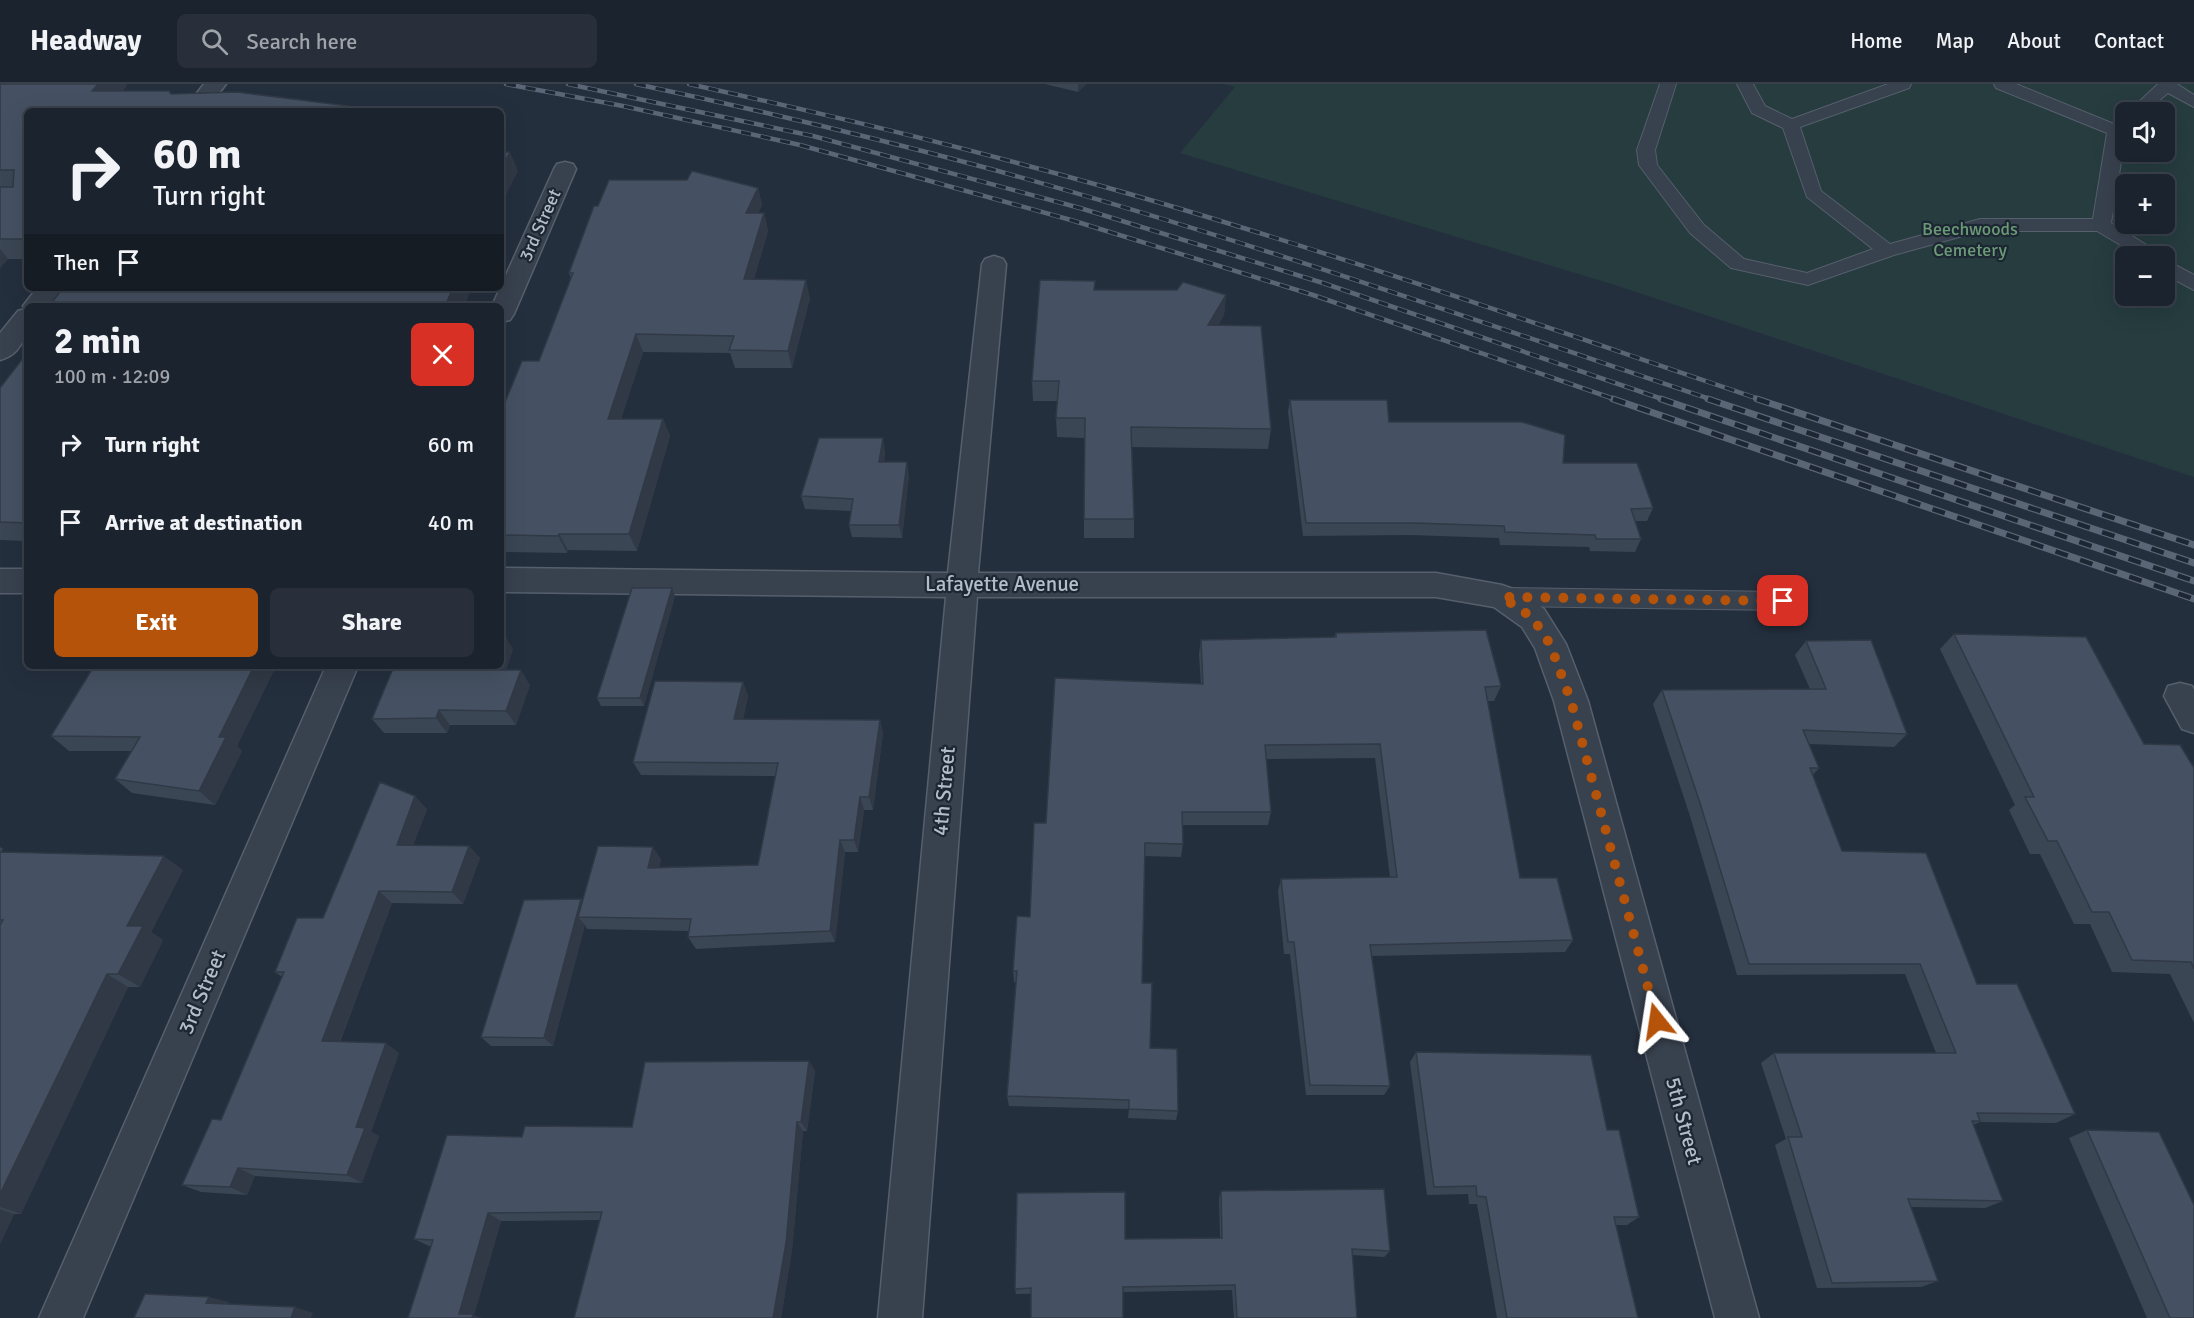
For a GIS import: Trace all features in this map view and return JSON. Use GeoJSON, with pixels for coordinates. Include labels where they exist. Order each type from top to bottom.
{"type":"FeatureCollection","features":[{"type":"Feature","properties":{"kind":"street"},"geometry":{"type":"LineString","coordinates":[[196,108],[215,84]]}},
{"type":"Feature","properties":{"kind":"street","name":"3rd Street"},"geometry":{"type":"LineString","coordinates":[[504,307],[565,169]]}},
{"type":"Feature","properties":{"kind":"street","name":"4th Street"},"geometry":{"type":"LineString","coordinates":[[900,1318],[962,585],[994,264]]}},
{"type":"Feature","properties":{"kind":"street"},"geometry":{"type":"LineString","coordinates":[[38,303],[48,291]]}},
{"type":"Feature","properties":{"kind":"street"},"geometry":{"type":"LineString","coordinates":[[0,351],[24,321]]}},
{"type":"Feature","properties":{"kind":"street"},"geometry":{"type":"LineString","coordinates":[[0,581],[24,580]]}},
{"type":"Feature","properties":{"kind":"street","name":"Lafayette Avenue"},"geometry":{"type":"LineString","coordinates":[[504,580],[962,585],[1436,585],[1502,597]]}},
{"type":"Feature","properties":{"kind":"street","name":"5th Street"},"geometry":{"type":"LineString","coordinates":[[1502,597],[1533,618],[1550,644],[1571,701],[1737,1318]]}},
{"type":"Feature","properties":{"kind":"street","name":"3rd Street"},"geometry":{"type":"LineString","coordinates":[[61,1318],[341,669]]}},
{"type":"Feature","properties":{"kind":"lane"},"geometry":{"type":"LineString","coordinates":[[1668,84],[1646,150],[1648,165],[1697,229],[1738,264],[1808,279],[1887,251],[1980,225],[2101,225],[2135,246]]}},
{"type":"Feature","properties":{"kind":"lane"},"geometry":{"type":"LineString","coordinates":[[1745,84],[1758,109],[1791,124],[1904,84]]}},
{"type":"Feature","properties":{"kind":"lane"},"geometry":{"type":"LineString","coordinates":[[2002,84],[2115,125]]}},
{"type":"Feature","properties":{"kind":"lane"},"geometry":{"type":"LineString","coordinates":[[2147,102],[2167,84],[2194,102]]}},
{"type":"Feature","properties":{"kind":"lane"},"geometry":{"type":"LineString","coordinates":[[1791,124],[1813,193],[1887,251]]}},
{"type":"Feature","properties":{"kind":"lane"},"geometry":{"type":"LineString","coordinates":[[2101,225],[2115,156]]}},
{"type":"Feature","properties":{"kind":"lane"},"geometry":{"type":"LineString","coordinates":[[2175,272],[2194,284]]}},
{"type":"Feature","properties":{"kind":"lane"},"geometry":{"type":"LineString","coordinates":[[1502,597],[1783,601]]}},
{"type":"Feature","properties":{"kind":"green space","name":"Beechwoods Cemetery"},"geometry":{"type":"Polygon","coordinates":[[[1225,84],[2194,84],[2194,477],[1615,285],[1180,153],[1235,87],[1225,84]]]}},
{"type":"Feature","properties":{"kind":"building"},"geometry":{"type":"Polygon","coordinates":[[[0,84],[98,84],[92,91],[169,91],[171,94],[237,92],[349,106],[348,108],[24,108],[24,239],[0,239],[0,187],[13,187],[14,170],[0,170],[0,84]]]}},
{"type":"Feature","properties":{"kind":"building"},"geometry":{"type":"Polygon","coordinates":[[[504,152],[510,152],[504,163],[504,152]]]}},
{"type":"Feature","properties":{"kind":"building"},"geometry":{"type":"Polygon","coordinates":[[[692,171],[758,188],[746,213],[764,213],[744,279],[806,280],[788,351],[729,350],[734,336],[636,334],[608,419],[663,419],[629,534],[504,535],[504,405],[522,361],[539,361],[573,273],[569,273],[594,206],[598,206],[609,180],[687,180],[692,171]]]}},
{"type":"Feature","properties":{"kind":"building"},"geometry":{"type":"Polygon","coordinates":[[[1040,280],[1095,281],[1094,290],[1177,290],[1183,282],[1226,295],[1208,325],[1261,326],[1271,429],[1131,427],[1134,519],[1084,519],[1085,418],[1056,418],[1059,381],[1032,381],[1040,280]]]}},
{"type":"Feature","properties":{"kind":"building"},"geometry":{"type":"Polygon","coordinates":[[[61,291],[452,291],[446,303],[51,303],[61,291]]]}},
{"type":"Feature","properties":{"kind":"building"},"geometry":{"type":"Polygon","coordinates":[[[24,357],[24,523],[0,522],[0,388],[24,357]]]}},
{"type":"Feature","properties":{"kind":"building"},"geometry":{"type":"Polygon","coordinates":[[[1290,400],[1387,400],[1389,422],[1522,422],[1565,435],[1563,463],[1637,463],[1653,508],[1631,509],[1641,539],[1596,539],[1595,535],[1505,532],[1504,526],[1306,523],[1290,400]]]}},
{"type":"Feature","properties":{"kind":"building"},"geometry":{"type":"Polygon","coordinates":[[[819,438],[883,438],[879,462],[907,462],[899,525],[849,525],[853,499],[801,496],[819,438]]]}},
{"type":"Feature","properties":{"kind":"building"},"geometry":{"type":"Polygon","coordinates":[[[632,588],[672,588],[640,698],[597,698],[632,588]]]}},
{"type":"Feature","properties":{"kind":"building"},"geometry":{"type":"Polygon","coordinates":[[[1486,630],[1501,686],[1485,687],[1520,878],[1557,878],[1573,940],[1370,945],[1390,1086],[1310,1085],[1294,942],[1288,942],[1281,879],[1397,877],[1380,744],[1265,745],[1271,812],[1182,812],[1183,844],[1145,843],[1142,983],[1152,983],[1150,1048],[1177,1049],[1178,1111],[1129,1109],[1129,1100],[1007,1096],[1017,971],[1013,971],[1017,916],[1030,917],[1034,823],[1046,823],[1055,678],[1203,684],[1201,640],[1336,637],[1336,633],[1486,630]]]}},
{"type":"Feature","properties":{"kind":"building"},"geometry":{"type":"Polygon","coordinates":[[[1954,634],[2086,637],[2144,744],[2180,745],[2194,768],[2194,969],[2191,962],[2132,960],[2109,912],[2092,912],[2057,841],[2048,841],[2025,797],[2034,797],[1954,634]]]}},
{"type":"Feature","properties":{"kind":"building"},"geometry":{"type":"Polygon","coordinates":[[[1871,640],[1907,734],[1803,730],[1819,768],[1810,768],[1842,851],[1926,853],[1977,984],[2017,984],[2075,1114],[1977,1113],[1980,1121],[1972,1121],[2003,1201],[1908,1199],[1938,1281],[1832,1283],[1788,1137],[1802,1137],[1774,1053],[1956,1053],[1920,964],[1749,964],[1700,803],[1662,690],[1826,689],[1806,641],[1871,640]]]}},
{"type":"Feature","properties":{"kind":"building"},"geometry":{"type":"Polygon","coordinates":[[[92,669],[253,669],[219,737],[226,737],[199,791],[115,779],[140,737],[51,736],[92,669]]]}},
{"type":"Feature","properties":{"kind":"building"},"geometry":{"type":"Polygon","coordinates":[[[393,669],[521,670],[506,711],[439,710],[436,718],[372,719],[393,669]]]}},
{"type":"Feature","properties":{"kind":"building"},"geometry":{"type":"Polygon","coordinates":[[[655,681],[743,682],[734,719],[880,720],[869,797],[860,797],[854,840],[840,840],[830,931],[688,937],[691,919],[578,917],[598,846],[653,847],[648,868],[758,865],[778,763],[633,762],[655,681]]]}},
{"type":"Feature","properties":{"kind":"building"},"geometry":{"type":"Polygon","coordinates":[[[380,782],[415,796],[397,845],[469,846],[452,892],[379,891],[322,1041],[386,1043],[356,1127],[365,1128],[347,1175],[238,1168],[230,1187],[182,1185],[212,1119],[221,1120],[284,972],[275,972],[297,918],[323,918],[380,782]]]}},
{"type":"Feature","properties":{"kind":"building"},"geometry":{"type":"Polygon","coordinates":[[[0,852],[164,856],[127,926],[143,926],[118,974],[107,974],[0,1194],[0,925],[3,920],[0,920],[0,852]]]}},
{"type":"Feature","properties":{"kind":"building"},"geometry":{"type":"Polygon","coordinates":[[[581,899],[544,1038],[481,1037],[524,900],[581,899]]]}},
{"type":"Feature","properties":{"kind":"building"},"geometry":{"type":"Polygon","coordinates":[[[1416,1052],[1591,1055],[1607,1130],[1619,1130],[1639,1217],[1614,1217],[1638,1318],[1507,1318],[1486,1197],[1477,1196],[1476,1186],[1434,1187],[1416,1052]]]}},
{"type":"Feature","properties":{"kind":"building"},"geometry":{"type":"Polygon","coordinates":[[[809,1061],[801,1122],[797,1122],[786,1243],[773,1318],[574,1318],[602,1212],[488,1213],[459,1314],[473,1314],[472,1318],[408,1318],[433,1240],[414,1239],[447,1135],[522,1137],[525,1126],[632,1127],[645,1062],[809,1061]]]}},
{"type":"Feature","properties":{"kind":"building"},"geometry":{"type":"Polygon","coordinates":[[[2087,1130],[2159,1132],[2194,1205],[2194,1318],[2170,1318],[2087,1130]]]}},
{"type":"Feature","properties":{"kind":"building"},"geometry":{"type":"Polygon","coordinates":[[[1384,1189],[1390,1251],[1352,1249],[1357,1318],[1237,1318],[1235,1285],[1123,1287],[1123,1318],[1031,1318],[1031,1288],[1015,1289],[1017,1193],[1125,1192],[1125,1239],[1222,1238],[1221,1191],[1384,1189]]]}},
{"type":"Feature","properties":{"kind":"building"},"geometry":{"type":"Polygon","coordinates":[[[145,1294],[209,1297],[206,1303],[295,1307],[291,1318],[134,1318],[145,1294]]]}},
{"type":"Feature","properties":{"kind":"railway"},"geometry":{"type":"LineString","coordinates":[[506,84],[623,106],[800,145],[1071,220],[1313,295],[1617,400]]}},
{"type":"Feature","properties":{"kind":"railway"},"geometry":{"type":"LineString","coordinates":[[568,84],[813,136],[1080,208],[1323,283],[1665,400]]}},
{"type":"Feature","properties":{"kind":"railway"},"geometry":{"type":"LineString","coordinates":[[636,84],[856,134],[1079,194],[1261,249],[1713,400]]}},
{"type":"Feature","properties":{"kind":"railway"},"geometry":{"type":"LineString","coordinates":[[689,84],[945,144],[1182,209],[1432,288],[1762,400]]}},
{"type":"Feature","properties":{"kind":"railway"},"geometry":{"type":"LineString","coordinates":[[1613,399],[2194,599]]}},
{"type":"Feature","properties":{"kind":"railway"},"geometry":{"type":"LineString","coordinates":[[1661,399],[2194,581]]}},
{"type":"Feature","properties":{"kind":"railway"},"geometry":{"type":"LineString","coordinates":[[1708,399],[2194,563]]}},
{"type":"Feature","properties":{"kind":"railway"},"geometry":{"type":"LineString","coordinates":[[1757,399],[2194,545]]}},
{"type":"Feature","properties":{"kind":"route"},"geometry":{"type":"LineString","coordinates":[[1657,1021],[1571,701],[1550,644],[1533,618],[1502,597],[1783,601]]}}]}
